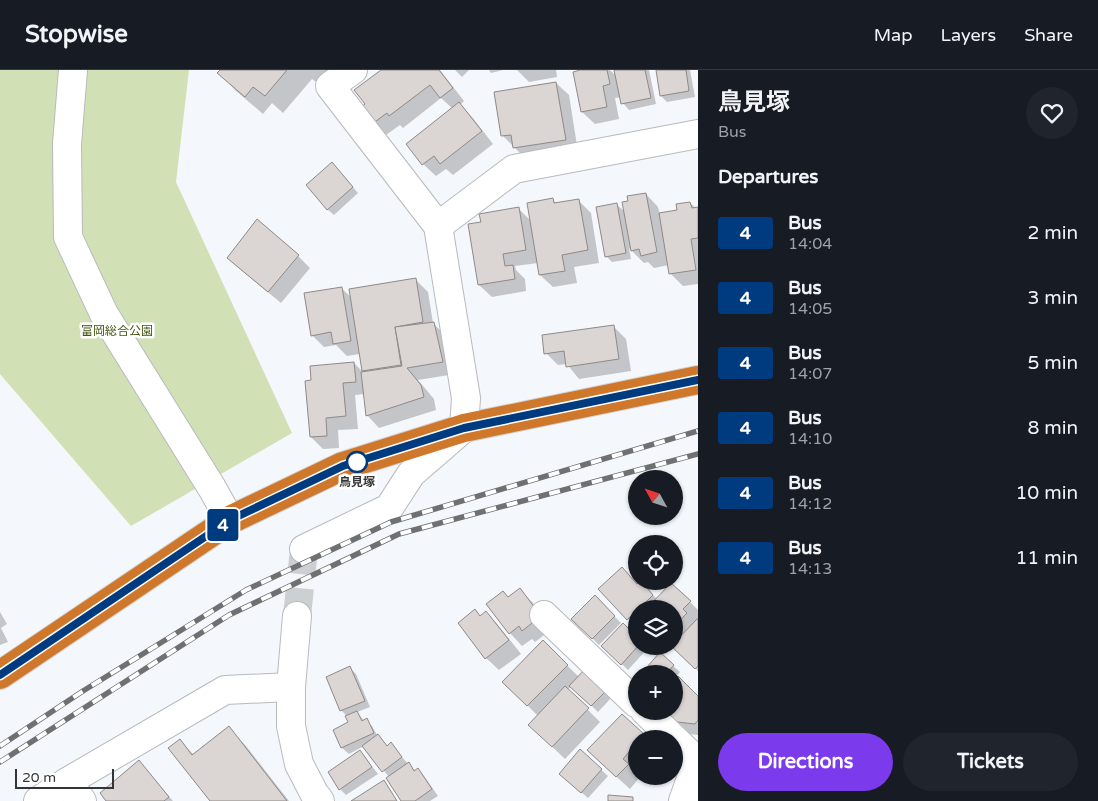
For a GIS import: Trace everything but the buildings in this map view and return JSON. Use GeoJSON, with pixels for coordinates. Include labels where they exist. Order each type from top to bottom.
{"type":"FeatureCollection","features":[{"type":"Feature","properties":{"kind":"highway"},"geometry":{"type":"LineString","coordinates":[[0,675],[230,520],[343,466],[464,428],[698,380]]}},
{"type":"Feature","properties":{"kind":"street"},"geometry":{"type":"LineString","coordinates":[[73,70],[68,144],[68,237],[104,314],[230,520]]}},
{"type":"Feature","properties":{"kind":"street"},"geometry":{"type":"LineString","coordinates":[[304,549],[389,508],[411,474],[464,428],[466,398],[438,226],[330,86],[352,70]]}},
{"type":"Feature","properties":{"kind":"street"},"geometry":{"type":"LineString","coordinates":[[438,226],[514,169],[698,134]]}},
{"type":"Feature","properties":{"kind":"street"},"geometry":{"type":"LineString","coordinates":[[544,615],[628,695]]}},
{"type":"Feature","properties":{"kind":"street"},"geometry":{"type":"LineString","coordinates":[[297,616],[291,687],[292,726],[298,764],[320,801]]}},
{"type":"Feature","properties":{"kind":"street"},"geometry":{"type":"LineString","coordinates":[[38,801],[75,792],[225,690],[291,687]]}},
{"type":"Feature","properties":{"kind":"street"},"geometry":{"type":"LineString","coordinates":[[655,720],[697,759],[683,801]]}},
{"type":"Feature","properties":{"kind":"green space","name":"富岡総合公園"},"geometry":{"type":"Polygon","coordinates":[[[0,70],[189,70],[176,182],[292,433],[131,526],[0,374],[0,70]]]}},
{"type":"Feature","properties":{"kind":"tunnel"},"geometry":{"type":"LineString","coordinates":[[297,616],[304,549]]}},
{"type":"Feature","properties":{"kind":"railway"},"geometry":{"type":"LineString","coordinates":[[0,746],[83,691],[246,590],[391,522],[698,431]]}},
{"type":"Feature","properties":{"kind":"railway"},"geometry":{"type":"LineString","coordinates":[[0,762],[229,615],[399,534],[698,454]]}},
{"type":"Feature","properties":{"kind":"bus line","name":"4"},"geometry":{"type":"LineString","coordinates":[[0,675],[230,520],[343,466],[464,428],[698,380]]}},
{"type":"Feature","properties":{"kind":"place","name":"鳥見塚"},"geometry":{"type":"Point","coordinates":[357,462]}}]}
